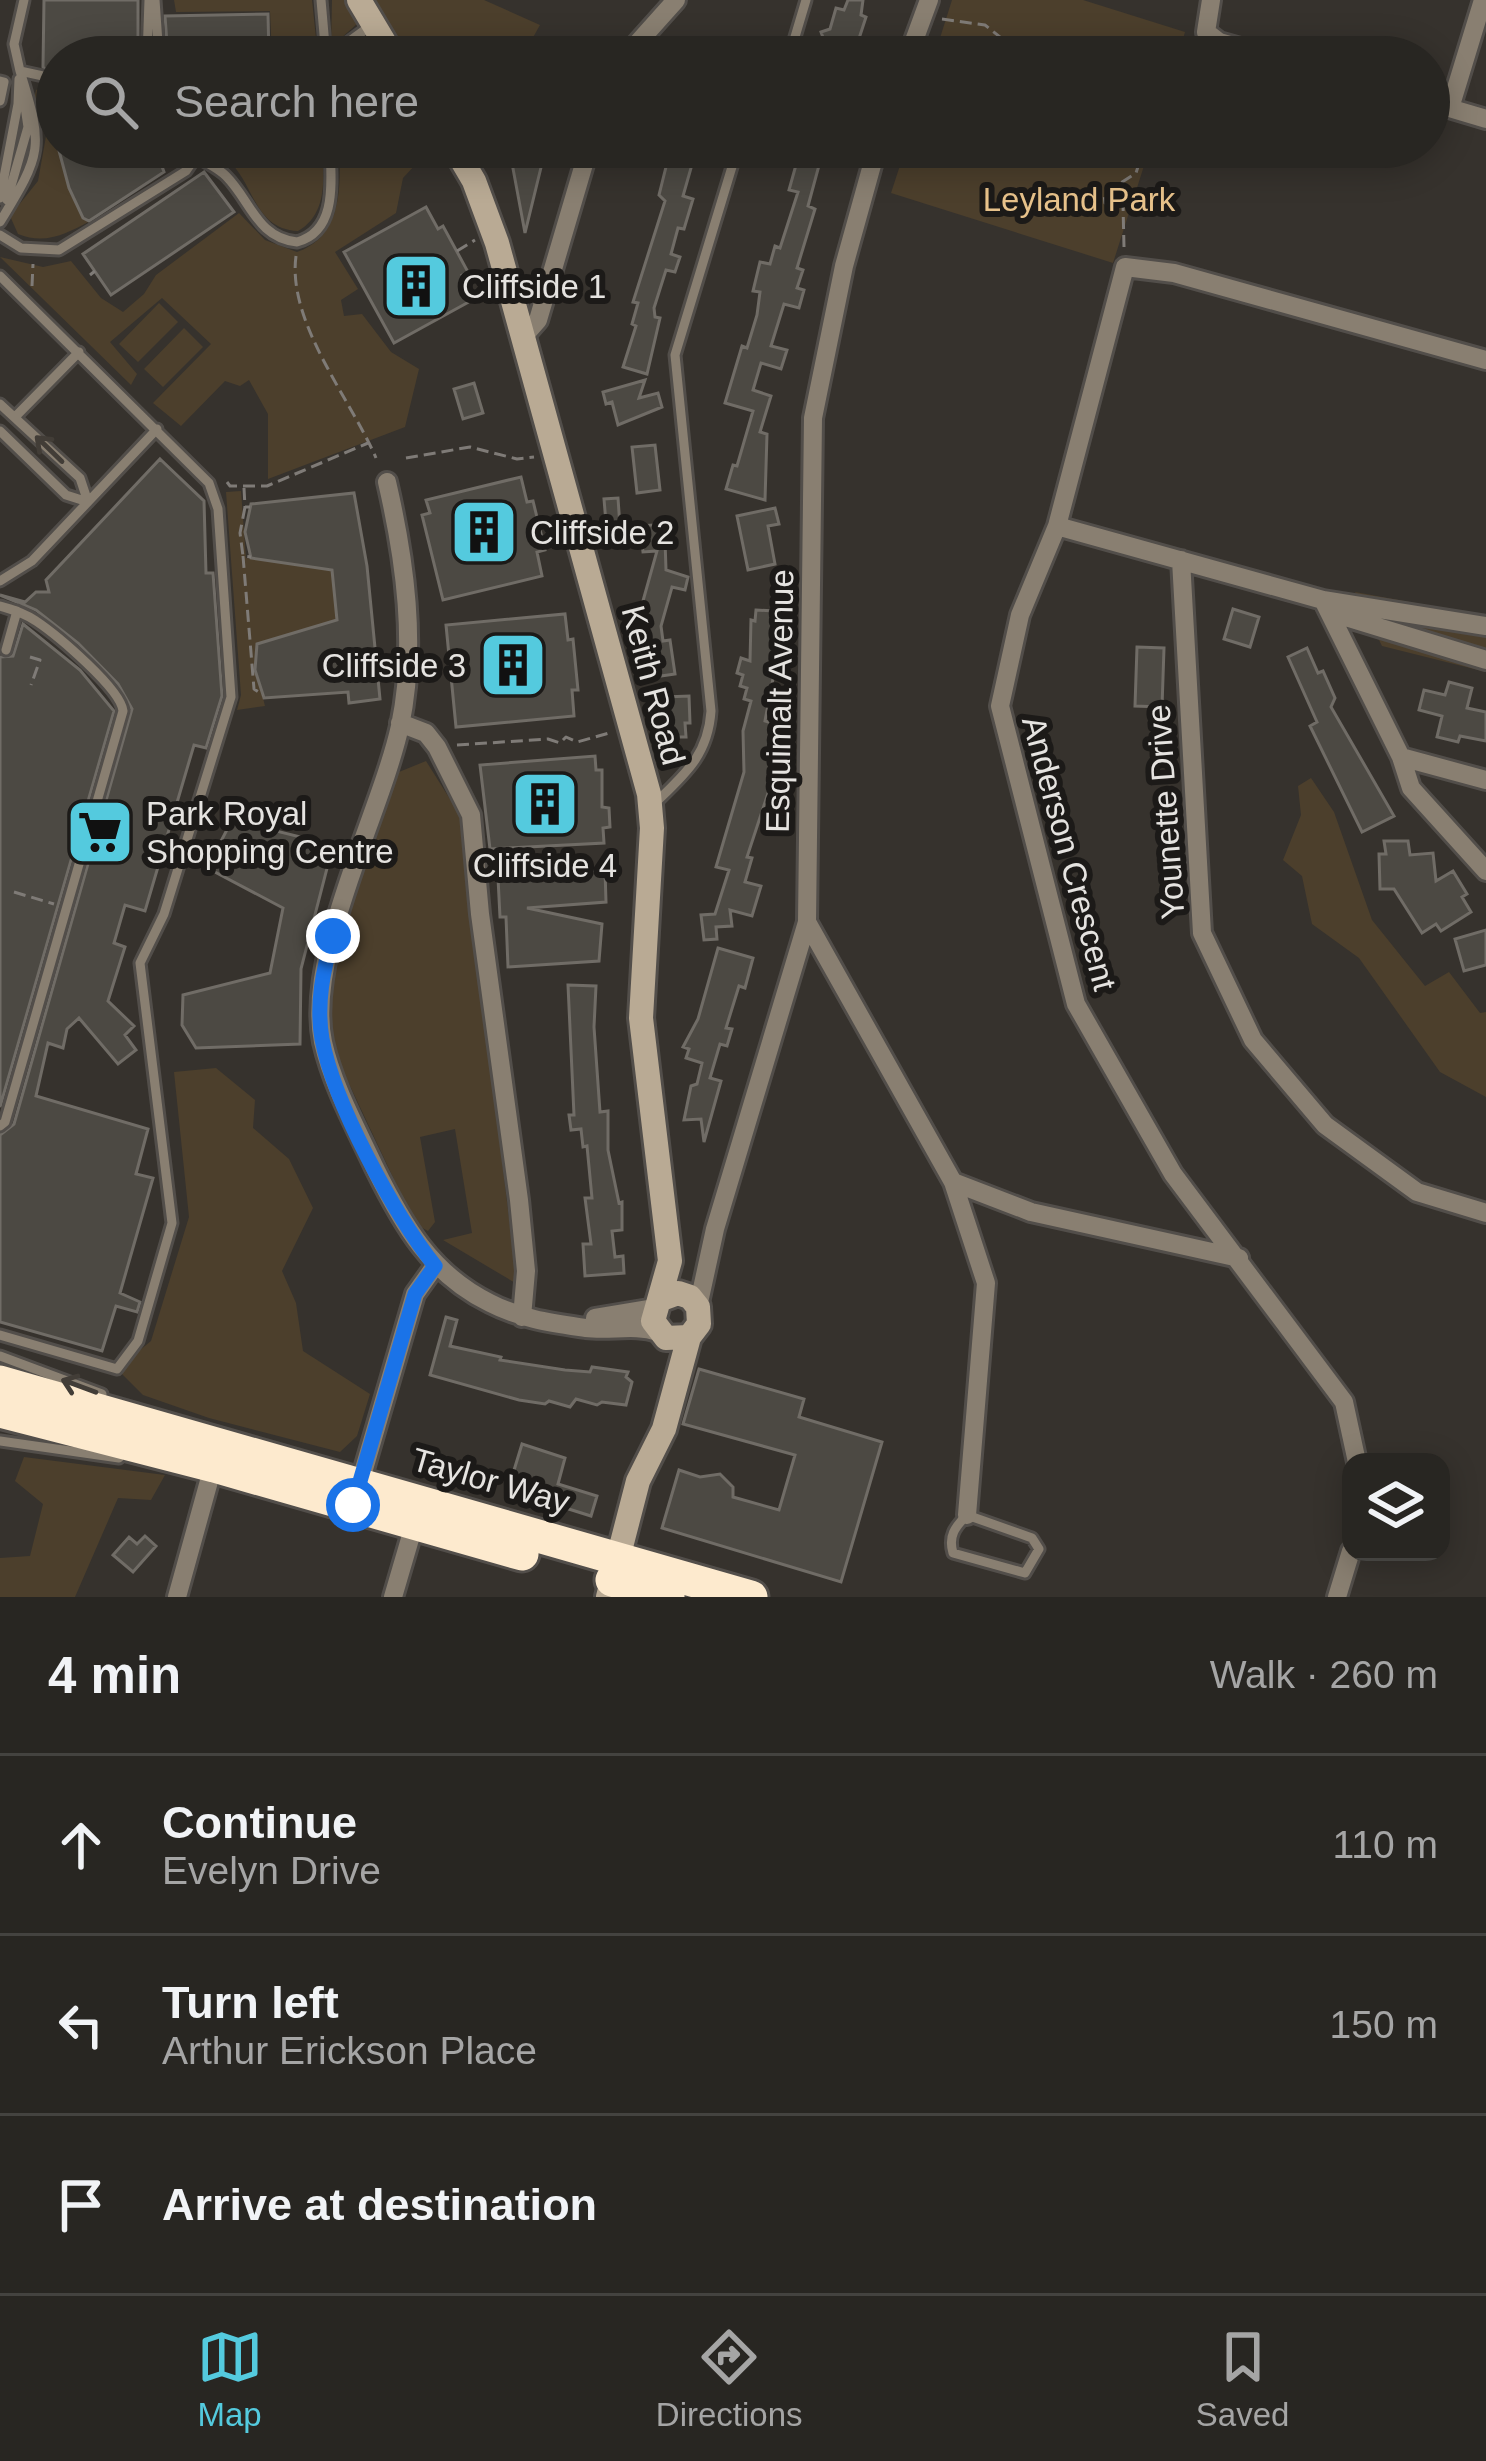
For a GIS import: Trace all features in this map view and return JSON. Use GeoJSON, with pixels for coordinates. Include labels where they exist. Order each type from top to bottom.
{"type":"FeatureCollection","features":[{"type":"Feature","properties":{"kind":"highway","name":"Taylor Way"},"geometry":{"type":"LineString","coordinates":[[0,1382],[206,1452],[418,1512],[668,1597]]}},
{"type":"Feature","properties":{"kind":"highway","name":"Taylor Way"},"geometry":{"type":"LineString","coordinates":[[0,1411],[206,1452]]}},
{"type":"Feature","properties":{"kind":"highway","name":"Taylor Way"},"geometry":{"type":"LineString","coordinates":[[612,1578],[752,1597]]}},
{"type":"Feature","properties":{"kind":"street"},"geometry":{"type":"LineString","coordinates":[[358,0],[381,36]]}},
{"type":"Feature","properties":{"kind":"street"},"geometry":{"type":"LineString","coordinates":[[644,36],[676,0]]}},
{"type":"Feature","properties":{"kind":"street"},"geometry":{"type":"LineString","coordinates":[[1211,0],[1206,32],[1211,36]]}},
{"type":"Feature","properties":{"kind":"street"},"geometry":{"type":"LineString","coordinates":[[1484,0],[1450,108],[1486,119]]}},
{"type":"Feature","properties":{"kind":"street","name":"Keith Road"},"geometry":{"type":"LineString","coordinates":[[465,168],[485,207],[524,337],[651,806],[641,1018],[674,1314],[669,1363],[652,1426],[653,1446],[638,1481],[612,1578]]}},
{"type":"Feature","properties":{"kind":"street"},"geometry":{"type":"LineString","coordinates":[[524,337],[538,320],[584,168]]}},
{"type":"Feature","properties":{"kind":"street","name":"Esquimalt Avenue"},"geometry":{"type":"LineString","coordinates":[[674,1314],[709,1250],[807,922],[813,418],[844,266],[871,168]]}},
{"type":"Feature","properties":{"kind":"street"},"geometry":{"type":"LineString","coordinates":[[1125,267],[1174,273],[1486,360]]}},
{"type":"Feature","properties":{"kind":"street","name":"Anderson Crescent"},"geometry":{"type":"LineString","coordinates":[[1125,267],[1057,526],[1020,615],[1000,706],[1076,1004],[1173,1174],[1344,1402],[1355,1453]]}},
{"type":"Feature","properties":{"kind":"street"},"geometry":{"type":"LineString","coordinates":[[387,482],[406,586],[407,632],[400,723],[324,967],[322,1038],[343,1100],[394,1207],[435,1266],[486,1302],[522,1317],[574,1325],[586,1319],[674,1314]]}},
{"type":"Feature","properties":{"kind":"street"},"geometry":{"type":"LineString","coordinates":[[1057,526],[1180,560],[1486,660]]}},
{"type":"Feature","properties":{"kind":"street","name":"Younette Drive"},"geometry":{"type":"LineString","coordinates":[[1180,560],[1202,933],[1252,1040],[1324,1125],[1417,1192],[1486,1213]]}},
{"type":"Feature","properties":{"kind":"street"},"geometry":{"type":"LineString","coordinates":[[1326,607],[1486,626]]}},
{"type":"Feature","properties":{"kind":"street"},"geometry":{"type":"LineString","coordinates":[[1326,607],[1401,757],[1411,788],[1486,871]]}},
{"type":"Feature","properties":{"kind":"street"},"geometry":{"type":"LineString","coordinates":[[400,723],[426,733],[437,747],[464,796],[474,832],[480,914],[519,1200],[526,1271],[522,1317]]}},
{"type":"Feature","properties":{"kind":"street"},"geometry":{"type":"LineString","coordinates":[[1401,757],[1486,780]]}},
{"type":"Feature","properties":{"kind":"street"},"geometry":{"type":"LineString","coordinates":[[807,922],[953,1182],[986,1283],[967,1515]]}},
{"type":"Feature","properties":{"kind":"street"},"geometry":{"type":"LineString","coordinates":[[953,1182],[1031,1212],[1239,1258]]}},
{"type":"Feature","properties":{"kind":"street"},"geometry":{"type":"LineString","coordinates":[[356,1494],[415,1294],[435,1266]]}},
{"type":"Feature","properties":{"kind":"street"},"geometry":{"type":"LineString","coordinates":[[177,1597],[206,1452]]}},
{"type":"Feature","properties":{"kind":"street"},"geometry":{"type":"LineString","coordinates":[[393,1597],[418,1512]]}},
{"type":"Feature","properties":{"kind":"street"},"geometry":{"type":"LineString","coordinates":[[1337,1597],[1348,1561]]}},
{"type":"Feature","properties":{"kind":"lane"},"geometry":{"type":"LineString","coordinates":[[0,220],[16,181],[28,127],[14,44],[23,0]]}},
{"type":"Feature","properties":{"kind":"lane"},"geometry":{"type":"LineString","coordinates":[[149,36],[152,0]]}},
{"type":"Feature","properties":{"kind":"lane"},"geometry":{"type":"LineString","coordinates":[[152,0],[156,36]]}},
{"type":"Feature","properties":{"kind":"lane"},"geometry":{"type":"LineString","coordinates":[[321,0],[325,36]]}},
{"type":"Feature","properties":{"kind":"lane"},"geometry":{"type":"LineString","coordinates":[[795,36],[806,0]]}},
{"type":"Feature","properties":{"kind":"lane"},"geometry":{"type":"LineString","coordinates":[[356,36],[373,24]]}},
{"type":"Feature","properties":{"kind":"lane"},"geometry":{"type":"LineString","coordinates":[[0,55],[14,44]]}},
{"type":"Feature","properties":{"kind":"lane"},"geometry":{"type":"LineString","coordinates":[[0,198],[20,71]]}},
{"type":"Feature","properties":{"kind":"lane"},"geometry":{"type":"LineString","coordinates":[[0,100],[2,82],[20,71],[36,74]]}},
{"type":"Feature","properties":{"kind":"lane"},"geometry":{"type":"LineString","coordinates":[[0,235],[20,248],[58,250],[188,168]]}},
{"type":"Feature","properties":{"kind":"lane"},"geometry":{"type":"LineString","coordinates":[[213,168],[225,175],[268,231],[297,242],[314,234],[326,215],[330,168]]}},
{"type":"Feature","properties":{"kind":"lane"},"geometry":{"type":"LineString","coordinates":[[651,806],[696,764],[709,738],[711,711],[675,355],[732,168]]}},
{"type":"Feature","properties":{"kind":"lane"},"geometry":{"type":"LineString","coordinates":[[0,276],[157,428],[206,478],[215,494],[231,697],[164,914],[140,963],[172,1223],[138,1340],[117,1369],[0,1335]]}},
{"type":"Feature","properties":{"kind":"lane"},"geometry":{"type":"LineString","coordinates":[[15,417],[79,352]]}},
{"type":"Feature","properties":{"kind":"lane"},"geometry":{"type":"LineString","coordinates":[[0,404],[80,478],[88,502]]}},
{"type":"Feature","properties":{"kind":"lane"},"geometry":{"type":"LineString","coordinates":[[0,581],[32,561],[157,428]]}},
{"type":"Feature","properties":{"kind":"lane"},"geometry":{"type":"LineString","coordinates":[[0,431],[66,495],[88,502]]}},
{"type":"Feature","properties":{"kind":"lane"},"geometry":{"type":"LineString","coordinates":[[0,606],[47,630],[118,695],[123,712],[5,1122],[0,1126]]}},
{"type":"Feature","properties":{"kind":"lane"},"geometry":{"type":"LineString","coordinates":[[6,650],[17,611]]}},
{"type":"Feature","properties":{"kind":"lane"},"geometry":{"type":"LineString","coordinates":[[0,1356],[115,1399]]}},
{"type":"Feature","properties":{"kind":"lane"},"geometry":{"type":"LineString","coordinates":[[160,1414],[206,1452]]}},
{"type":"Feature","properties":{"kind":"lane"},"geometry":{"type":"LineString","coordinates":[[0,1441],[122,1458],[206,1452]]}},
{"type":"Feature","properties":{"kind":"lane"},"geometry":{"type":"LineString","coordinates":[[967,1515],[1032,1538],[1040,1549],[1035,1562],[1025,1573],[953,1553],[950,1542],[967,1515]]}},
{"type":"Feature","properties":{"kind":"path"},"geometry":{"type":"LineString","coordinates":[[926,8],[985,25],[999,36]]}},
{"type":"Feature","properties":{"kind":"path"},"geometry":{"type":"LineString","coordinates":[[1125,267],[1124,205],[1106,203],[1104,194],[1138,168]]}},
{"type":"Feature","properties":{"kind":"path"},"geometry":{"type":"LineString","coordinates":[[457,251],[475,240]]}},
{"type":"Feature","properties":{"kind":"path"},"geometry":{"type":"LineString","coordinates":[[297,242],[293,276],[301,310],[376,458]]}},
{"type":"Feature","properties":{"kind":"path"},"geometry":{"type":"LineString","coordinates":[[32,291],[33,264]]}},
{"type":"Feature","properties":{"kind":"path"},"geometry":{"type":"LineString","coordinates":[[227,482],[230,486],[267,486],[370,443]]}},
{"type":"Feature","properties":{"kind":"path"},"geometry":{"type":"LineString","coordinates":[[406,458],[470,447],[517,459],[534,457]]}},
{"type":"Feature","properties":{"kind":"path"},"geometry":{"type":"LineString","coordinates":[[244,487],[248,507],[240,533],[254,648],[254,689],[263,695]]}},
{"type":"Feature","properties":{"kind":"path"},"geometry":{"type":"LineString","coordinates":[[243,556],[251,556]]}},
{"type":"Feature","properties":{"kind":"path"},"geometry":{"type":"LineString","coordinates":[[30,657],[40,660],[31,685]]}},
{"type":"Feature","properties":{"kind":"path"},"geometry":{"type":"LineString","coordinates":[[437,747],[548,739],[560,743],[566,737],[577,742],[614,731]]}},
{"type":"Feature","properties":{"kind":"path"},"geometry":{"type":"LineString","coordinates":[[14,892],[67,908]]}},
{"type":"Feature","properties":{"kind":"green space"},"geometry":{"type":"Polygon","coordinates":[[[174,0],[312,0],[316,36],[271,36],[270,11],[176,12],[174,0]]]}},
{"type":"Feature","properties":{"kind":"green space"},"geometry":{"type":"Polygon","coordinates":[[[332,0],[344,0],[357,24],[343,36],[331,36],[332,0]]]}},
{"type":"Feature","properties":{"kind":"green space"},"geometry":{"type":"Polygon","coordinates":[[[374,0],[484,0],[540,25],[534,36],[393,36],[374,0]]]}},
{"type":"Feature","properties":{"kind":"green space"},"geometry":{"type":"Polygon","coordinates":[[[952,0],[1083,0],[1185,32],[1184,36],[941,36],[952,0]]]}},
{"type":"Feature","properties":{"kind":"green space"},"geometry":{"type":"Polygon","coordinates":[[[40,168],[65,168],[83,218],[90,221],[46,238],[18,234],[10,216],[38,181],[40,168]]]}},
{"type":"Feature","properties":{"kind":"green space"},"geometry":{"type":"Polygon","coordinates":[[[235,168],[323,168],[315,215],[298,231],[273,223],[235,168]]]}},
{"type":"Feature","properties":{"kind":"green space"},"geometry":{"type":"Polygon","coordinates":[[[340,168],[412,168],[403,178],[396,213],[335,252],[358,289],[341,300],[344,316],[362,314],[391,352],[419,369],[405,427],[268,479],[268,414],[249,380],[240,386],[225,381],[181,426],[153,403],[211,344],[162,298],[110,342],[137,374],[131,385],[0,257],[43,267],[71,261],[101,298],[123,312],[144,294],[156,275],[239,213],[265,240],[297,252],[312,245],[331,223],[340,168]]]}},
{"type":"Feature","properties":{"kind":"green space","name":"Leyland Park"},"geometry":{"type":"Polygon","coordinates":[[[899,168],[1143,168],[1113,263],[891,193],[899,168]]]}},
{"type":"Feature","properties":{"kind":"green space"},"geometry":{"type":"Polygon","coordinates":[[[159,303],[178,322],[138,362],[119,344],[159,303]]]}},
{"type":"Feature","properties":{"kind":"green space"},"geometry":{"type":"Polygon","coordinates":[[[184,328],[203,347],[163,387],[144,369],[184,328]]]}},
{"type":"Feature","properties":{"kind":"green space"},"geometry":{"type":"Polygon","coordinates":[[[241,491],[246,558],[332,570],[337,620],[256,671],[265,706],[237,710],[241,695],[226,492],[241,491]]]}},
{"type":"Feature","properties":{"kind":"green space"},"geometry":{"type":"Polygon","coordinates":[[[1355,592],[1486,616],[1486,672],[1382,646],[1355,592]]]}},
{"type":"Feature","properties":{"kind":"green space"},"geometry":{"type":"Polygon","coordinates":[[[426,761],[460,815],[517,1284],[443,1240],[472,1233],[455,1129],[420,1137],[435,1222],[428,1231],[415,1224],[335,1054],[330,972],[394,774],[426,761]]]}},
{"type":"Feature","properties":{"kind":"green space"},"geometry":{"type":"Polygon","coordinates":[[[1311,778],[1334,812],[1372,920],[1425,986],[1449,972],[1480,1013],[1486,1012],[1486,1097],[1440,1072],[1359,958],[1312,924],[1302,876],[1283,860],[1301,815],[1298,786],[1311,778]]]}},
{"type":"Feature","properties":{"kind":"green space"},"geometry":{"type":"Polygon","coordinates":[[[216,1068],[255,1100],[253,1128],[289,1159],[313,1208],[282,1271],[296,1303],[303,1351],[370,1394],[357,1436],[340,1452],[209,1418],[143,1395],[117,1369],[151,1341],[189,1217],[174,1072],[216,1068]]]}},
{"type":"Feature","properties":{"kind":"green space"},"geometry":{"type":"Polygon","coordinates":[[[24,1457],[165,1475],[151,1500],[118,1498],[75,1597],[0,1597],[0,1558],[30,1556],[43,1504],[15,1481],[24,1457]]]}},
{"type":"Feature","properties":{"kind":"building"},"geometry":{"type":"Polygon","coordinates":[[[44,0],[138,0],[138,36],[43,36],[44,0]]]}},
{"type":"Feature","properties":{"kind":"building"},"geometry":{"type":"Polygon","coordinates":[[[848,0],[863,0],[861,15],[866,17],[860,36],[822,36],[821,32],[830,29],[836,8],[844,10],[848,0]]]}},
{"type":"Feature","properties":{"kind":"building"},"geometry":{"type":"Polygon","coordinates":[[[268,14],[269,36],[166,36],[165,16],[268,14]]]}},
{"type":"Feature","properties":{"kind":"building"},"geometry":{"type":"Polygon","coordinates":[[[64,168],[163,168],[164,172],[89,221],[69,188],[64,168]]]}},
{"type":"Feature","properties":{"kind":"building"},"geometry":{"type":"Polygon","coordinates":[[[513,168],[541,168],[525,233],[513,168]]]}},
{"type":"Feature","properties":{"kind":"building"},"geometry":{"type":"Polygon","coordinates":[[[666,168],[691,168],[683,196],[693,199],[671,254],[680,257],[675,272],[666,270],[654,308],[655,317],[660,318],[647,374],[623,367],[636,326],[632,324],[638,303],[633,302],[665,201],[659,195],[666,168]]]}},
{"type":"Feature","properties":{"kind":"building"},"geometry":{"type":"Polygon","coordinates":[[[795,168],[818,168],[808,206],[815,209],[797,268],[803,270],[797,288],[804,290],[799,308],[784,304],[771,346],[787,350],[781,369],[761,363],[753,390],[771,396],[760,432],[767,434],[765,500],[726,489],[753,411],[725,403],[757,315],[760,292],[753,291],[760,262],[770,264],[775,246],[780,248],[798,192],[789,190],[795,168]]]}},
{"type":"Feature","properties":{"kind":"building"},"geometry":{"type":"Polygon","coordinates":[[[204,172],[234,212],[111,295],[83,254],[204,172]]]}},
{"type":"Feature","properties":{"kind":"building","name":"Cliffside 1"},"geometry":{"type":"Polygon","coordinates":[[[426,207],[438,229],[443,226],[476,298],[394,343],[344,252],[426,207]]]}},
{"type":"Feature","properties":{"kind":"building"},"geometry":{"type":"Polygon","coordinates":[[[645,380],[639,398],[658,393],[662,407],[618,425],[612,402],[606,404],[603,392],[645,380]]]}},
{"type":"Feature","properties":{"kind":"building"},"geometry":{"type":"Polygon","coordinates":[[[474,383],[483,413],[463,419],[454,389],[474,383]]]}},
{"type":"Feature","properties":{"kind":"building"},"geometry":{"type":"Polygon","coordinates":[[[655,445],[660,490],[637,493],[632,447],[655,445]]]}},
{"type":"Feature","properties":{"kind":"building"},"geometry":{"type":"Polygon","coordinates":[[[160,459],[204,501],[206,573],[213,573],[222,696],[206,748],[194,745],[145,911],[125,905],[114,943],[125,947],[108,1001],[134,1026],[125,1035],[136,1050],[118,1064],[79,1018],[67,1029],[63,1048],[48,1043],[36,1096],[148,1129],[136,1174],[153,1178],[120,1293],[140,1302],[137,1312],[116,1306],[102,1351],[0,1322],[0,1135],[14,1124],[132,709],[118,684],[78,643],[36,610],[0,595],[25,602],[36,592],[49,592],[46,580],[160,459]]]}},
{"type":"Feature","properties":{"kind":"building","name":"Cliffside 2"},"geometry":{"type":"Polygon","coordinates":[[[521,477],[527,502],[533,501],[545,550],[537,552],[542,576],[443,600],[422,515],[430,513],[426,500],[521,477]]]}},
{"type":"Feature","properties":{"kind":"building"},"geometry":{"type":"Polygon","coordinates":[[[354,493],[367,566],[380,699],[349,703],[348,692],[264,698],[255,670],[257,644],[337,620],[332,570],[251,558],[245,532],[251,504],[354,493]]]}},
{"type":"Feature","properties":{"kind":"building"},"geometry":{"type":"Polygon","coordinates":[[[618,498],[620,527],[670,524],[666,570],[688,577],[685,590],[672,587],[661,626],[663,641],[670,640],[675,674],[654,677],[645,609],[641,608],[657,551],[643,552],[642,543],[608,547],[604,499],[618,498]]]}},
{"type":"Feature","properties":{"kind":"building"},"geometry":{"type":"Polygon","coordinates":[[[775,508],[779,524],[768,526],[775,564],[748,570],[737,516],[775,508]]]}},
{"type":"Feature","properties":{"kind":"building"},"geometry":{"type":"Polygon","coordinates":[[[1233,609],[1259,617],[1250,647],[1224,639],[1233,609]]]}},
{"type":"Feature","properties":{"kind":"building"},"geometry":{"type":"Polygon","coordinates":[[[756,610],[774,611],[775,668],[765,721],[778,725],[772,733],[774,775],[747,857],[752,858],[745,882],[761,886],[752,916],[730,910],[732,926],[716,927],[717,939],[704,940],[701,915],[715,914],[729,870],[716,867],[744,772],[743,731],[751,701],[744,699],[747,688],[740,686],[743,675],[737,673],[741,658],[750,661],[751,620],[755,621],[756,610]]]}},
{"type":"Feature","properties":{"kind":"building","name":"Cliffside 3"},"geometry":{"type":"Polygon","coordinates":[[[565,614],[568,640],[573,639],[578,690],[572,690],[574,716],[456,727],[446,625],[565,614]]]}},
{"type":"Feature","properties":{"kind":"building"},"geometry":{"type":"Polygon","coordinates":[[[23,624],[80,670],[114,711],[0,1107],[0,657],[13,656],[23,624]]]}},
{"type":"Feature","properties":{"kind":"building"},"geometry":{"type":"Polygon","coordinates":[[[1137,647],[1164,648],[1162,707],[1135,706],[1137,647]]]}},
{"type":"Feature","properties":{"kind":"building"},"geometry":{"type":"Polygon","coordinates":[[[1307,648],[1335,698],[1331,707],[1394,816],[1362,832],[1310,726],[1317,722],[1288,657],[1307,648]]]}},
{"type":"Feature","properties":{"kind":"building"},"geometry":{"type":"Polygon","coordinates":[[[1449,682],[1472,688],[1467,708],[1486,712],[1486,741],[1437,737],[1442,716],[1419,710],[1424,690],[1445,695],[1449,682]]]}},
{"type":"Feature","properties":{"kind":"building"},"geometry":{"type":"Polygon","coordinates":[[[689,696],[686,737],[667,737],[665,697],[689,696]]]}},
{"type":"Feature","properties":{"kind":"building","name":"Cliffside 4"},"geometry":{"type":"Polygon","coordinates":[[[595,756],[596,770],[602,770],[602,807],[609,808],[610,827],[603,828],[604,843],[490,849],[480,765],[595,756]]]}},
{"type":"Feature","properties":{"kind":"building"},"geometry":{"type":"Polygon","coordinates":[[[232,820],[333,845],[301,969],[300,1044],[196,1048],[182,1025],[183,995],[270,973],[283,908],[213,871],[232,820]]]}},
{"type":"Feature","properties":{"kind":"building"},"geometry":{"type":"Polygon","coordinates":[[[1384,841],[1408,841],[1410,855],[1433,853],[1436,881],[1453,871],[1471,912],[1441,931],[1436,924],[1422,933],[1394,889],[1380,889],[1379,854],[1386,854],[1384,841]]]}},
{"type":"Feature","properties":{"kind":"building"},"geometry":{"type":"Polygon","coordinates":[[[605,870],[606,902],[527,908],[602,924],[599,961],[508,967],[498,878],[605,870]]]}},
{"type":"Feature","properties":{"kind":"building"},"geometry":{"type":"Polygon","coordinates":[[[1486,930],[1486,965],[1464,971],[1455,939],[1486,930]]]}},
{"type":"Feature","properties":{"kind":"building"},"geometry":{"type":"Polygon","coordinates":[[[718,948],[753,958],[726,1028],[732,1029],[727,1046],[720,1044],[710,1078],[721,1081],[704,1142],[701,1119],[684,1120],[702,1063],[686,1058],[689,1049],[683,1047],[698,1019],[718,948]]]}},
{"type":"Feature","properties":{"kind":"building"},"geometry":{"type":"Polygon","coordinates":[[[568,985],[596,986],[600,1112],[608,1111],[608,1150],[622,1202],[622,1230],[612,1231],[615,1257],[623,1256],[624,1273],[585,1276],[583,1244],[591,1244],[585,1198],[592,1198],[587,1146],[583,1147],[581,1129],[571,1130],[569,1115],[574,1115],[568,985]]]}},
{"type":"Feature","properties":{"kind":"building"},"geometry":{"type":"Polygon","coordinates":[[[446,1317],[457,1320],[450,1346],[565,1370],[590,1372],[592,1367],[628,1372],[626,1377],[632,1382],[626,1405],[576,1399],[570,1407],[545,1404],[430,1375],[446,1317]]]}},
{"type":"Feature","properties":{"kind":"building"},"geometry":{"type":"Polygon","coordinates":[[[699,1369],[804,1399],[799,1417],[882,1442],[841,1582],[662,1528],[679,1470],[700,1477],[720,1474],[733,1487],[733,1497],[779,1510],[795,1455],[683,1424],[699,1369]]]}},
{"type":"Feature","properties":{"kind":"building"},"geometry":{"type":"Polygon","coordinates":[[[522,1444],[565,1458],[558,1484],[597,1496],[591,1516],[508,1490],[522,1444]]]}},
{"type":"Feature","properties":{"kind":"building"},"geometry":{"type":"Polygon","coordinates":[[[145,1536],[156,1546],[133,1572],[113,1555],[129,1537],[137,1544],[145,1536]]]}},
{"type":"Feature","properties":{"kind":"place","name":"Cliffside 1"},"geometry":{"type":"Point","coordinates":[416,286]}},
{"type":"Feature","properties":{"kind":"place","name":"Cliffside 2"},"geometry":{"type":"Point","coordinates":[484,532]}},
{"type":"Feature","properties":{"kind":"place","name":"Cliffside 3"},"geometry":{"type":"Point","coordinates":[513,665]}},
{"type":"Feature","properties":{"kind":"place","name":"Cliffside 4"},"geometry":{"type":"Point","coordinates":[545,804]}},
{"type":"Feature","properties":{"kind":"place","name":"Park Royal Shopping Centre"},"geometry":{"type":"Point","coordinates":[100,832]}},
{"type":"Feature","properties":{"kind":"route"},"geometry":{"type":"LineString","coordinates":[[333,936],[321,989],[322,1038],[331,1069],[394,1207],[435,1266],[415,1294],[353,1505]]}}]}
